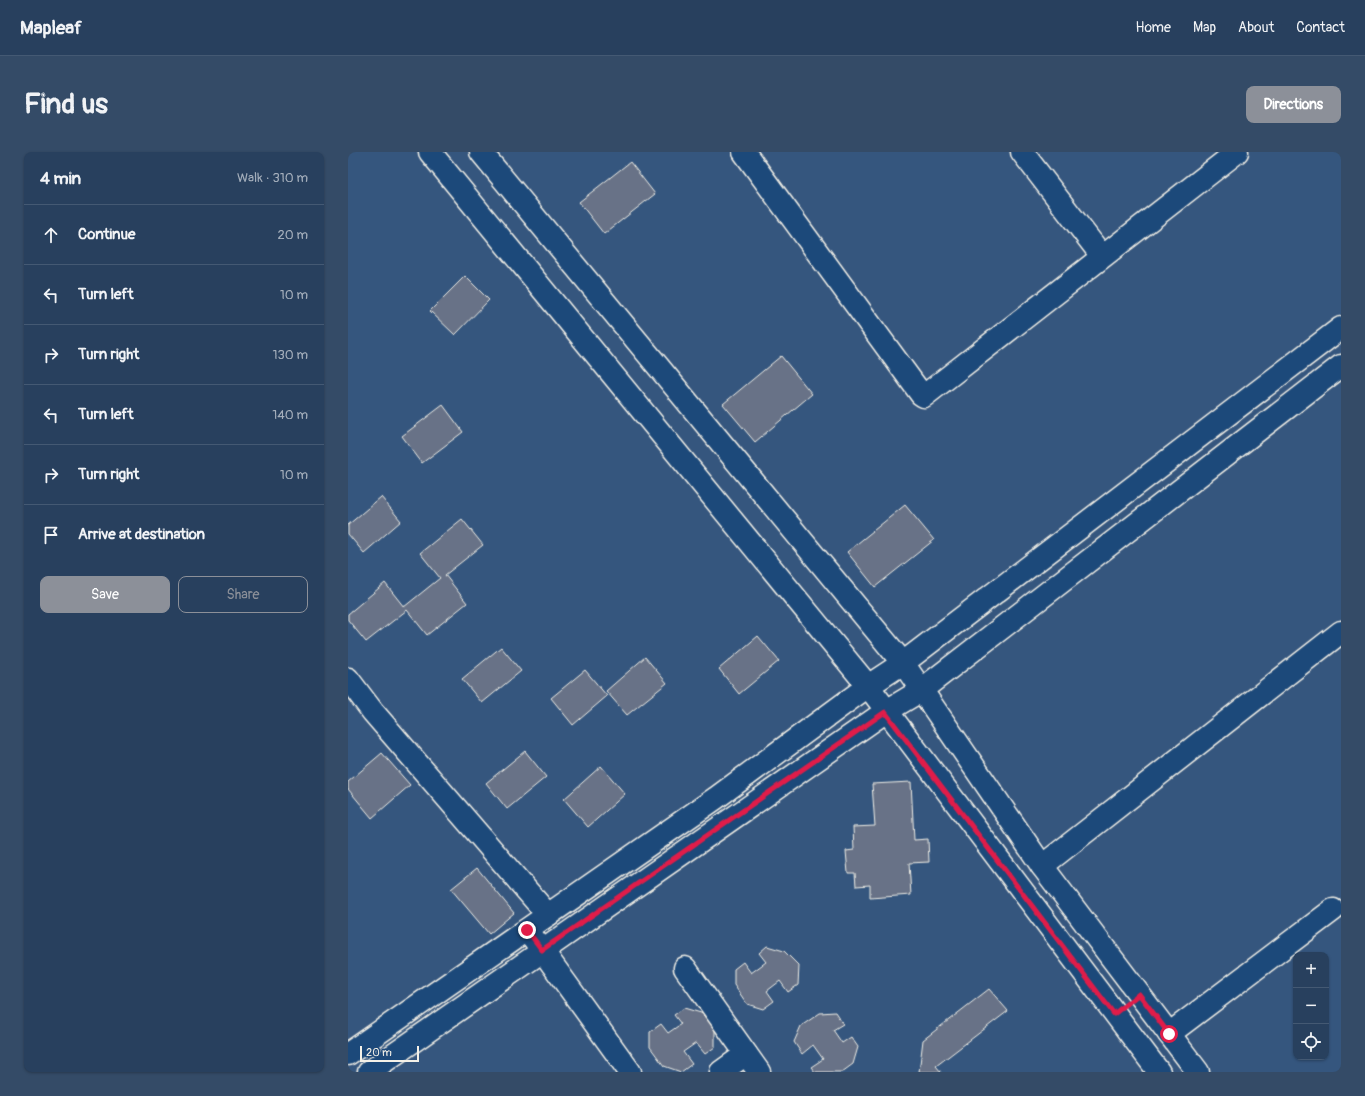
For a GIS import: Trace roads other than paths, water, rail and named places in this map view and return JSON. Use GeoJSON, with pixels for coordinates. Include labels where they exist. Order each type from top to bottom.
{"type":"FeatureCollection","features":[{"type":"Feature","properties":{"kind":"street"},"geometry":{"type":"LineString","coordinates":[[430,152],[868,686],[885,712],[1159,1072]]}},
{"type":"Feature","properties":{"kind":"street"},"geometry":{"type":"LineString","coordinates":[[480,152],[903,663],[920,691],[1042,866],[1198,1072]]}},
{"type":"Feature","properties":{"kind":"street"},"geometry":{"type":"LineString","coordinates":[[744,152],[923,396],[926,396],[1102,256],[1237,152]]}},
{"type":"Feature","properties":{"kind":"street"},"geometry":{"type":"LineString","coordinates":[[1022,152],[1102,256]]}},
{"type":"Feature","properties":{"kind":"street"},"geometry":{"type":"LineString","coordinates":[[348,1054],[716,798],[868,686],[903,663],[1341,328]]}},
{"type":"Feature","properties":{"kind":"street"},"geometry":{"type":"LineString","coordinates":[[371,1072],[542,950],[885,712],[920,691],[1341,366]]}},
{"type":"Feature","properties":{"kind":"street"},"geometry":{"type":"LineString","coordinates":[[1042,866],[1341,632]]}},
{"type":"Feature","properties":{"kind":"street"},"geometry":{"type":"LineString","coordinates":[[348,679],[373,712],[548,915]]}},
{"type":"Feature","properties":{"kind":"street"},"geometry":{"type":"LineString","coordinates":[[1169,1034],[1338,911]]}},
{"type":"Feature","properties":{"kind":"street"},"geometry":{"type":"LineString","coordinates":[[527,930],[630,1072]]}},
{"type":"Feature","properties":{"kind":"street"},"geometry":{"type":"LineString","coordinates":[[685,968],[759,1072]]}},
{"type":"Feature","properties":{"kind":"street"},"geometry":{"type":"LineString","coordinates":[[1114,1014],[1139,994]]}},
{"type":"Feature","properties":{"kind":"street"},"geometry":{"type":"LineString","coordinates":[[721,1072],[746,1054]]}}]}
